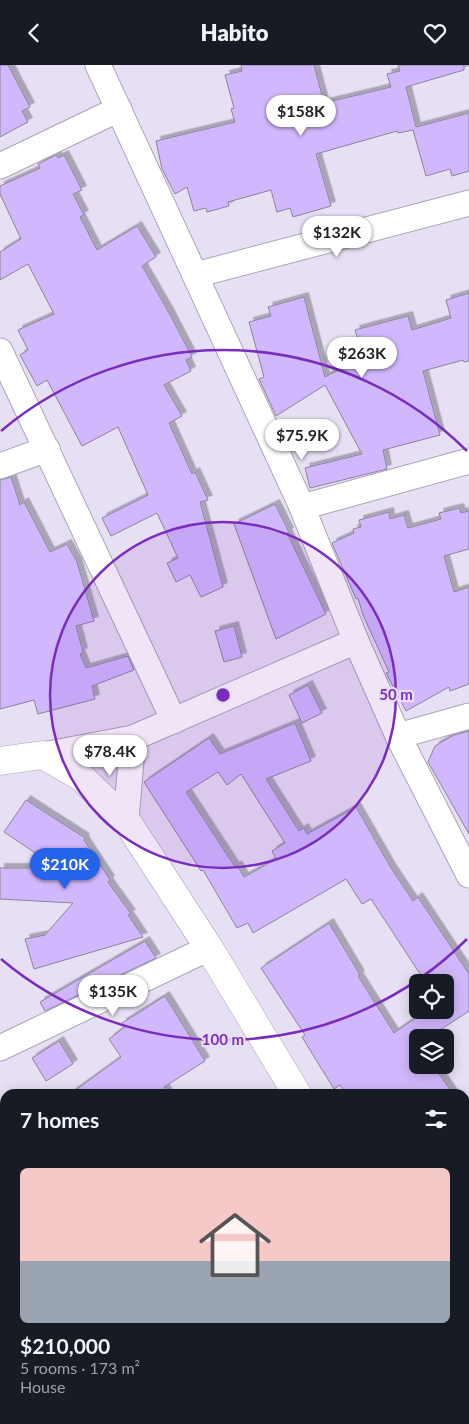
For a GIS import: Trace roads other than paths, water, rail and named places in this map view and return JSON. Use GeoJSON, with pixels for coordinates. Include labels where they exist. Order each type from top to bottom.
{"type":"FeatureCollection","features":[{"type":"Feature","properties":{"kind":"street"},"geometry":{"type":"LineString","coordinates":[[98,65],[302,507],[356,641],[398,736],[469,875]]}},
{"type":"Feature","properties":{"kind":"street"},"geometry":{"type":"LineString","coordinates":[[0,166],[118,109]]}},
{"type":"Feature","properties":{"kind":"street"},"geometry":{"type":"LineString","coordinates":[[195,275],[469,203]]}},
{"type":"Feature","properties":{"kind":"street"},"geometry":{"type":"LineString","coordinates":[[0,351],[174,721]]}},
{"type":"Feature","properties":{"kind":"street"},"geometry":{"type":"LineString","coordinates":[[0,466],[47,449]]}},
{"type":"Feature","properties":{"kind":"street"},"geometry":{"type":"LineString","coordinates":[[302,507],[469,461]]}},
{"type":"Feature","properties":{"kind":"street"},"geometry":{"type":"LineString","coordinates":[[0,761],[133,738],[356,641]]}},
{"type":"Feature","properties":{"kind":"street"},"geometry":{"type":"LineString","coordinates":[[398,736],[469,716]]}},
{"type":"Feature","properties":{"kind":"street"},"geometry":{"type":"LineString","coordinates":[[126,820],[133,738]]}},
{"type":"Feature","properties":{"kind":"street"},"geometry":{"type":"LineString","coordinates":[[42,755],[81,777],[126,820],[210,948],[294,1089]]}},
{"type":"Feature","properties":{"kind":"street"},"geometry":{"type":"LineString","coordinates":[[0,1048],[210,948]]}}]}
